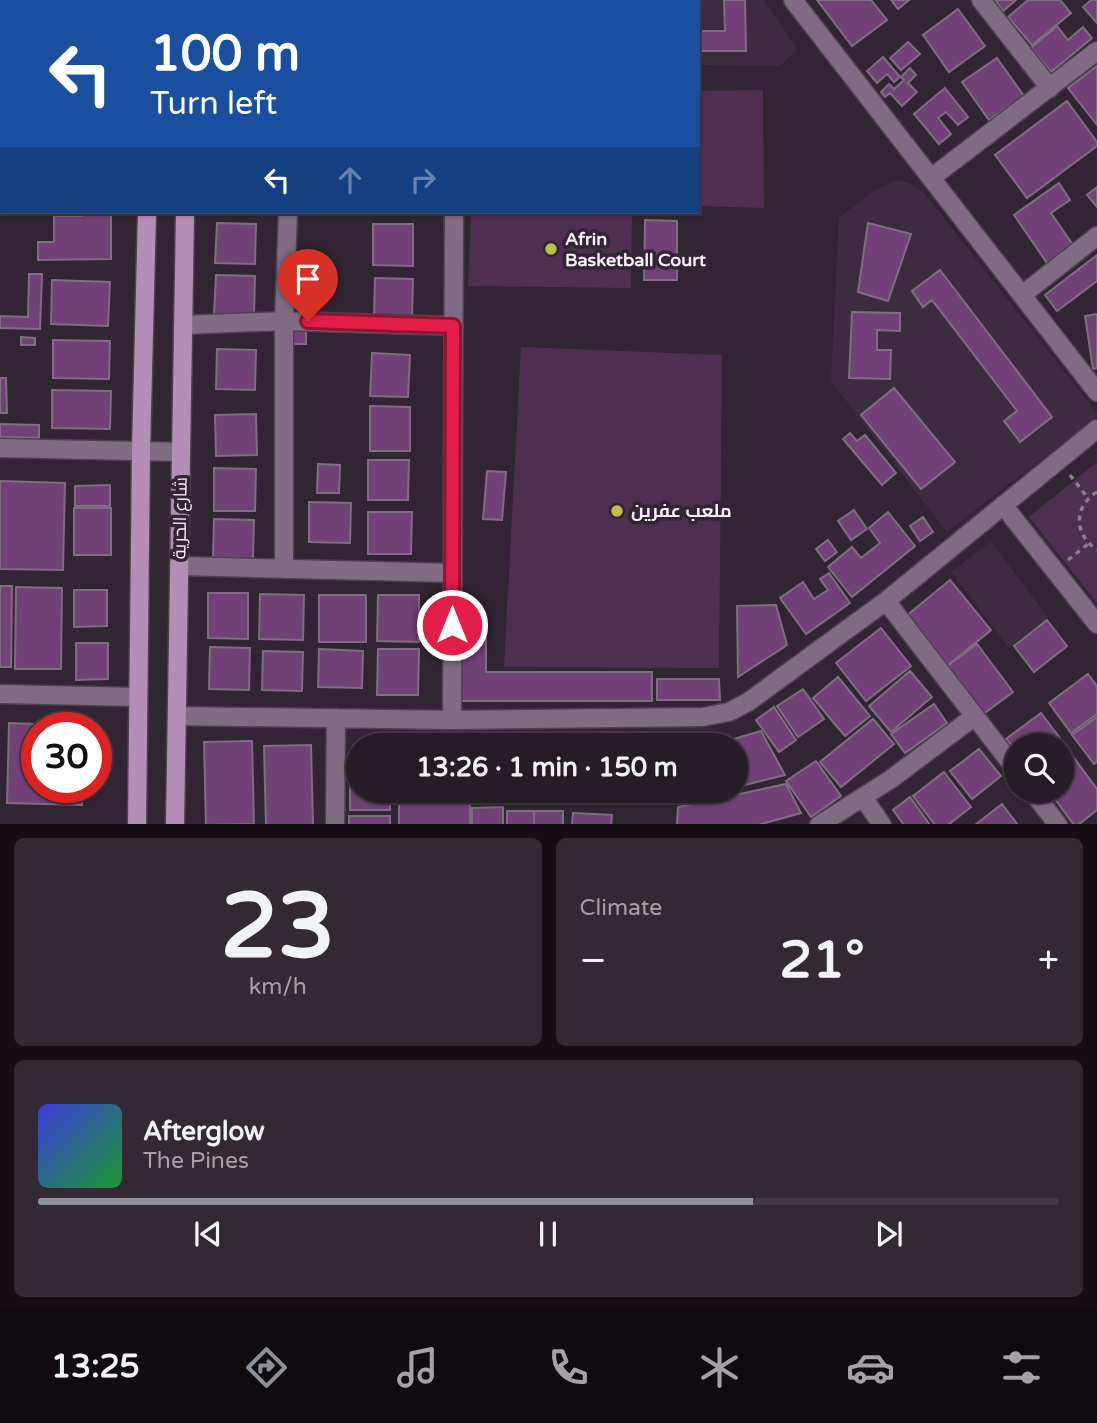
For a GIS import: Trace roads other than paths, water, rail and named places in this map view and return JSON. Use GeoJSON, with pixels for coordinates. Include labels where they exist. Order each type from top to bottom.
{"type":"FeatureCollection","features":[{"type":"Feature","properties":{"kind":"main road"},"geometry":{"type":"LineString","coordinates":[[137,824],[147,214]]}},
{"type":"Feature","properties":{"kind":"main road","name":"شارع الحرية"},"geometry":{"type":"LineString","coordinates":[[175,824],[185,214]]}},
{"type":"Feature","properties":{"kind":"street"},"geometry":{"type":"LineString","coordinates":[[793,0],[1097,392]]}},
{"type":"Feature","properties":{"kind":"street"},"geometry":{"type":"LineString","coordinates":[[981,0],[1050,88]]}},
{"type":"Feature","properties":{"kind":"street"},"geometry":{"type":"LineString","coordinates":[[931,178],[1097,51]]}},
{"type":"Feature","properties":{"kind":"street"},"geometry":{"type":"LineString","coordinates":[[284,569],[284,321],[288,214]]}},
{"type":"Feature","properties":{"kind":"street"},"geometry":{"type":"LineString","coordinates":[[452,720],[454,214]]}},
{"type":"Feature","properties":{"kind":"street"},"geometry":{"type":"LineString","coordinates":[[1022,295],[1097,236]]}},
{"type":"Feature","properties":{"kind":"street"},"geometry":{"type":"LineString","coordinates":[[183,325],[284,321],[453,326]]}},
{"type":"Feature","properties":{"kind":"street"},"geometry":{"type":"LineString","coordinates":[[177,716],[452,720],[702,717],[729,712],[748,702],[886,601],[1097,429]]}},
{"type":"Feature","properties":{"kind":"street"},"geometry":{"type":"LineString","coordinates":[[0,449],[181,452]]}},
{"type":"Feature","properties":{"kind":"street"},"geometry":{"type":"LineString","coordinates":[[1003,505],[1097,624]]}},
{"type":"Feature","properties":{"kind":"street"},"geometry":{"type":"LineString","coordinates":[[179,566],[452,573]]}},
{"type":"Feature","properties":{"kind":"street"},"geometry":{"type":"LineString","coordinates":[[886,601],[1004,754]]}},
{"type":"Feature","properties":{"kind":"street"},"geometry":{"type":"LineString","coordinates":[[0,694],[138,697]]}},
{"type":"Feature","properties":{"kind":"street"},"geometry":{"type":"LineString","coordinates":[[820,824],[891,779],[975,716]]}},
{"type":"Feature","properties":{"kind":"street"},"geometry":{"type":"LineString","coordinates":[[335,824],[336,718]]}},
{"type":"Feature","properties":{"kind":"street"},"geometry":{"type":"LineString","coordinates":[[863,797],[882,824]]}},
{"type":"Feature","properties":{"kind":"street"},"geometry":{"type":"LineString","coordinates":[[1041,803],[1058,824]]}},
{"type":"Feature","properties":{"kind":"place","name":"Afrin Basketball Court"},"geometry":{"type":"Point","coordinates":[551,249]}},
{"type":"Feature","properties":{"kind":"place","name":"ملعب عفرين"},"geometry":{"type":"Point","coordinates":[617,511]}}]}
